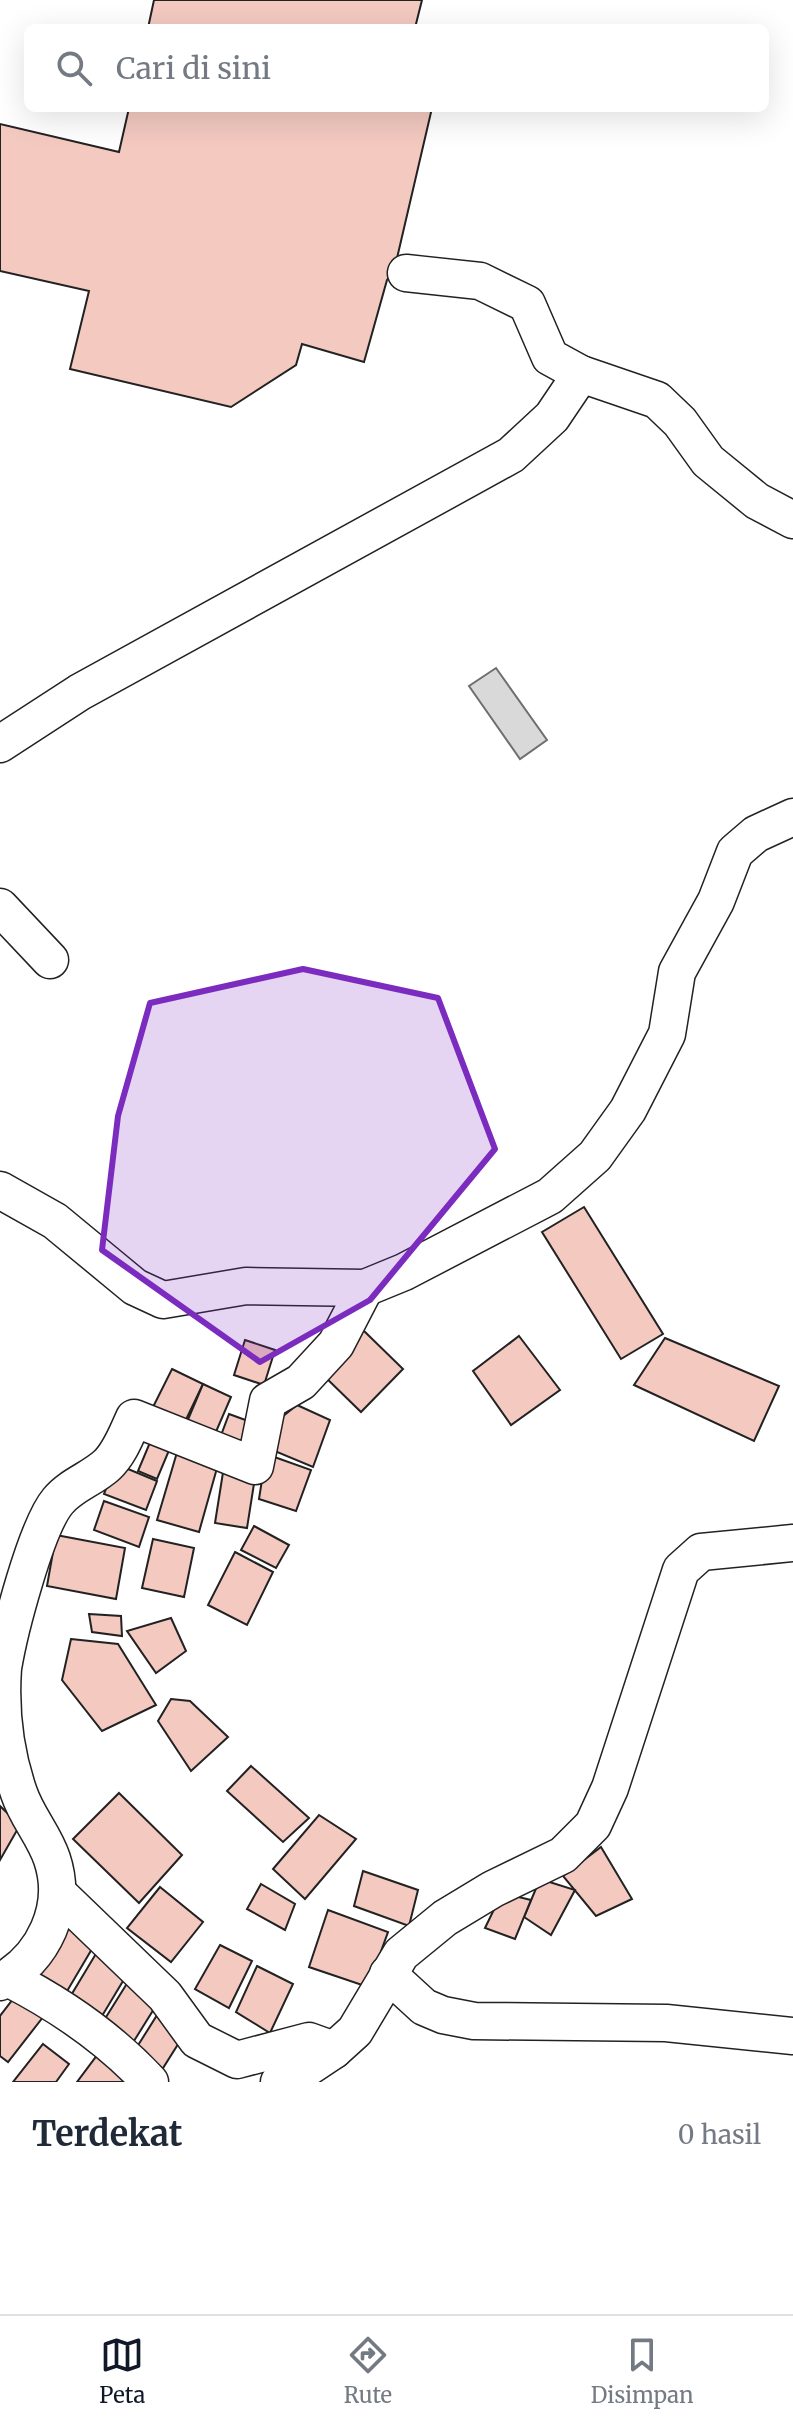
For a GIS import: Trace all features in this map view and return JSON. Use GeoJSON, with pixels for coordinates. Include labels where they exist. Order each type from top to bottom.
{"type":"FeatureCollection","features":[{"type":"Feature","properties":{"kind":"street"},"geometry":{"type":"LineString","coordinates":[[406,273],[480,281],[527,304],[550,357],[581,374],[657,400],[680,422],[708,461],[757,501],[793,520]]}},
{"type":"Feature","properties":{"kind":"street"},"geometry":{"type":"LineString","coordinates":[[0,744],[80,692],[511,455],[552,417],[581,374]]}},
{"type":"Feature","properties":{"kind":"street"},"geometry":{"type":"LineString","coordinates":[[0,1190],[55,1221],[135,1287],[163,1300],[178,1300],[237,1286],[365,1288],[521,1214],[550,1196],[595,1156],[628,1110],[667,1034],[677,972],[716,901],[735,852],[756,834],[793,817]]}},
{"type":"Feature","properties":{"kind":"street"},"geometry":{"type":"LineString","coordinates":[[0,907],[50,960]]}},
{"type":"Feature","properties":{"kind":"street"},"geometry":{"type":"LineString","coordinates":[[150,2082],[128,2058],[56,2003],[4,1980],[25,1964],[52,1925],[58,1893],[52,1859],[16,1783],[7,1754],[1,1713],[3,1667],[47,1517],[67,1492],[109,1463],[134,1418],[255,1466],[268,1401],[301,1382],[336,1344],[365,1288]]}},
{"type":"Feature","properties":{"kind":"street"},"geometry":{"type":"LineString","coordinates":[[279,2082],[295,2076],[334,2050],[355,2031],[401,1954],[445,1918],[563,1855],[593,1825],[610,1788],[681,1570],[701,1552],[793,1543]]}},
{"type":"Feature","properties":{"kind":"street"},"geometry":{"type":"LineString","coordinates":[[58,1893],[165,1996],[197,2040],[237,2060],[309,2041],[334,2050]]}},
{"type":"Feature","properties":{"kind":"street"},"geometry":{"type":"LineString","coordinates":[[388,1974],[424,2007],[443,2015],[474,2021],[666,2023],[793,2036]]}},
{"type":"Feature","properties":{"kind":"highlighted area"},"geometry":{"type":"Polygon","coordinates":[[[303,969],[438,998],[495,1149],[370,1300],[260,1362],[102,1250],[118,1116],[150,1003],[303,969]]]}},
{"type":"Feature","properties":{"kind":"shaded area"},"geometry":{"type":"Polygon","coordinates":[[[496,668],[547,740],[520,759],[469,686],[496,668]]]}},
{"type":"Feature","properties":{"kind":"building"},"geometry":{"type":"Polygon","coordinates":[[[154,0],[422,0],[416,24],[149,24],[154,0]]]}},
{"type":"Feature","properties":{"kind":"building"},"geometry":{"type":"Polygon","coordinates":[[[128,112],[431,112],[394,271],[387,280],[364,362],[302,344],[296,365],[231,407],[70,369],[89,291],[0,271],[0,124],[119,152],[128,112]]]}},
{"type":"Feature","properties":{"kind":"building"},"geometry":{"type":"Polygon","coordinates":[[[584,1207],[663,1334],[621,1359],[542,1232],[584,1207]]]}},
{"type":"Feature","properties":{"kind":"building"},"geometry":{"type":"Polygon","coordinates":[[[363,1330],[403,1369],[361,1412],[321,1373],[363,1330]]]}},
{"type":"Feature","properties":{"kind":"building"},"geometry":{"type":"Polygon","coordinates":[[[519,1336],[560,1390],[511,1425],[473,1371],[519,1336]]]}},
{"type":"Feature","properties":{"kind":"building"},"geometry":{"type":"Polygon","coordinates":[[[665,1338],[779,1386],[754,1441],[634,1385],[665,1338]]]}},
{"type":"Feature","properties":{"kind":"building"},"geometry":{"type":"Polygon","coordinates":[[[245,1340],[275,1350],[264,1385],[234,1375],[245,1340]]]}},
{"type":"Feature","properties":{"kind":"building"},"geometry":{"type":"Polygon","coordinates":[[[172,1369],[203,1384],[182,1428],[150,1413],[172,1369]]]}},
{"type":"Feature","properties":{"kind":"building"},"geometry":{"type":"Polygon","coordinates":[[[203,1384],[231,1397],[212,1441],[184,1429],[203,1384]]]}},
{"type":"Feature","properties":{"kind":"building"},"geometry":{"type":"Polygon","coordinates":[[[297,1405],[330,1420],[313,1467],[265,1447],[272,1425],[297,1405]]]}},
{"type":"Feature","properties":{"kind":"building"},"geometry":{"type":"Polygon","coordinates":[[[229,1414],[262,1426],[250,1458],[217,1446],[229,1414]]]}},
{"type":"Feature","properties":{"kind":"building"},"geometry":{"type":"Polygon","coordinates":[[[151,1440],[170,1448],[157,1479],[138,1471],[151,1440]]]}},
{"type":"Feature","properties":{"kind":"building"},"geometry":{"type":"Polygon","coordinates":[[[178,1449],[219,1461],[199,1532],[157,1520],[178,1449]]]}},
{"type":"Feature","properties":{"kind":"building"},"geometry":{"type":"Polygon","coordinates":[[[266,1454],[311,1470],[296,1511],[259,1499],[266,1454]]]}},
{"type":"Feature","properties":{"kind":"building"},"geometry":{"type":"Polygon","coordinates":[[[116,1464],[157,1481],[146,1510],[104,1494],[116,1464]]]}},
{"type":"Feature","properties":{"kind":"building"},"geometry":{"type":"Polygon","coordinates":[[[224,1466],[256,1471],[247,1528],[215,1523],[224,1466]]]}},
{"type":"Feature","properties":{"kind":"building"},"geometry":{"type":"Polygon","coordinates":[[[104,1501],[149,1517],[139,1547],[94,1530],[104,1501]]]}},
{"type":"Feature","properties":{"kind":"building"},"geometry":{"type":"Polygon","coordinates":[[[254,1526],[289,1545],[276,1568],[241,1550],[254,1526]]]}},
{"type":"Feature","properties":{"kind":"building"},"geometry":{"type":"Polygon","coordinates":[[[56,1535],[125,1548],[116,1599],[47,1586],[56,1535]]]}},
{"type":"Feature","properties":{"kind":"building"},"geometry":{"type":"Polygon","coordinates":[[[153,1539],[194,1548],[184,1597],[142,1588],[153,1539]]]}},
{"type":"Feature","properties":{"kind":"building"},"geometry":{"type":"Polygon","coordinates":[[[235,1552],[273,1572],[247,1625],[208,1605],[235,1552]]]}},
{"type":"Feature","properties":{"kind":"building"},"geometry":{"type":"Polygon","coordinates":[[[89,1614],[121,1616],[122,1636],[92,1632],[89,1614]]]}},
{"type":"Feature","properties":{"kind":"building"},"geometry":{"type":"Polygon","coordinates":[[[171,1618],[186,1651],[156,1673],[127,1631],[171,1618]]]}},
{"type":"Feature","properties":{"kind":"building"},"geometry":{"type":"Polygon","coordinates":[[[71,1639],[118,1644],[156,1705],[102,1731],[62,1680],[71,1639]]]}},
{"type":"Feature","properties":{"kind":"building"},"geometry":{"type":"Polygon","coordinates":[[[171,1699],[190,1701],[228,1737],[191,1771],[158,1721],[171,1699]]]}},
{"type":"Feature","properties":{"kind":"building"},"geometry":{"type":"Polygon","coordinates":[[[251,1766],[309,1818],[283,1842],[227,1791],[251,1766]]]}},
{"type":"Feature","properties":{"kind":"building"},"geometry":{"type":"Polygon","coordinates":[[[119,1793],[182,1855],[139,1903],[73,1839],[119,1793]]]}},
{"type":"Feature","properties":{"kind":"building"},"geometry":{"type":"Polygon","coordinates":[[[0,1806],[20,1825],[0,1860],[0,1806]]]}},
{"type":"Feature","properties":{"kind":"building"},"geometry":{"type":"Polygon","coordinates":[[[319,1815],[356,1839],[305,1899],[273,1869],[319,1815]]]}},
{"type":"Feature","properties":{"kind":"building"},"geometry":{"type":"Polygon","coordinates":[[[601,1847],[632,1899],[596,1916],[563,1876],[601,1847]]]}},
{"type":"Feature","properties":{"kind":"building"},"geometry":{"type":"Polygon","coordinates":[[[363,1871],[418,1890],[409,1926],[354,1906],[363,1871]]]}},
{"type":"Feature","properties":{"kind":"building"},"geometry":{"type":"Polygon","coordinates":[[[540,1879],[575,1890],[551,1935],[524,1917],[540,1879]]]}},
{"type":"Feature","properties":{"kind":"building"},"geometry":{"type":"Polygon","coordinates":[[[261,1884],[295,1904],[285,1930],[247,1909],[261,1884]]]}},
{"type":"Feature","properties":{"kind":"building"},"geometry":{"type":"Polygon","coordinates":[[[160,1887],[203,1922],[171,1962],[127,1928],[160,1887]]]}},
{"type":"Feature","properties":{"kind":"building"},"geometry":{"type":"Polygon","coordinates":[[[502,1893],[531,1900],[515,1939],[485,1928],[502,1893]]]}},
{"type":"Feature","properties":{"kind":"building"},"geometry":{"type":"Polygon","coordinates":[[[328,1910],[388,1932],[368,1987],[309,1967],[328,1910]]]}},
{"type":"Feature","properties":{"kind":"building"},"geometry":{"type":"Polygon","coordinates":[[[66,1917],[99,1937],[63,1998],[30,1979],[66,1917]]]}},
{"type":"Feature","properties":{"kind":"building"},"geometry":{"type":"Polygon","coordinates":[[[220,1945],[252,1961],[229,2008],[195,1989],[220,1945]]]}},
{"type":"Feature","properties":{"kind":"building"},"geometry":{"type":"Polygon","coordinates":[[[100,1947],[132,1966],[99,2021],[67,2002],[100,1947]]]}},
{"type":"Feature","properties":{"kind":"building"},"geometry":{"type":"Polygon","coordinates":[[[257,1966],[293,1984],[270,2033],[236,2012],[257,1966]]]}},
{"type":"Feature","properties":{"kind":"building"},"geometry":{"type":"Polygon","coordinates":[[[131,1977],[162,1996],[129,2049],[98,2030],[131,1977]]]}},
{"type":"Feature","properties":{"kind":"building"},"geometry":{"type":"Polygon","coordinates":[[[20,1990],[47,2012],[8,2062],[0,2056],[0,2016],[20,1990]]]}},
{"type":"Feature","properties":{"kind":"building"},"geometry":{"type":"Polygon","coordinates":[[[159,2012],[187,2030],[158,2076],[130,2058],[159,2012]]]}},
{"type":"Feature","properties":{"kind":"building"},"geometry":{"type":"Polygon","coordinates":[[[43,2044],[69,2064],[56,2082],[13,2082],[43,2044]]]}},
{"type":"Feature","properties":{"kind":"building"},"geometry":{"type":"Polygon","coordinates":[[[104,2046],[133,2067],[122,2082],[77,2082],[104,2046]]]}}]}
